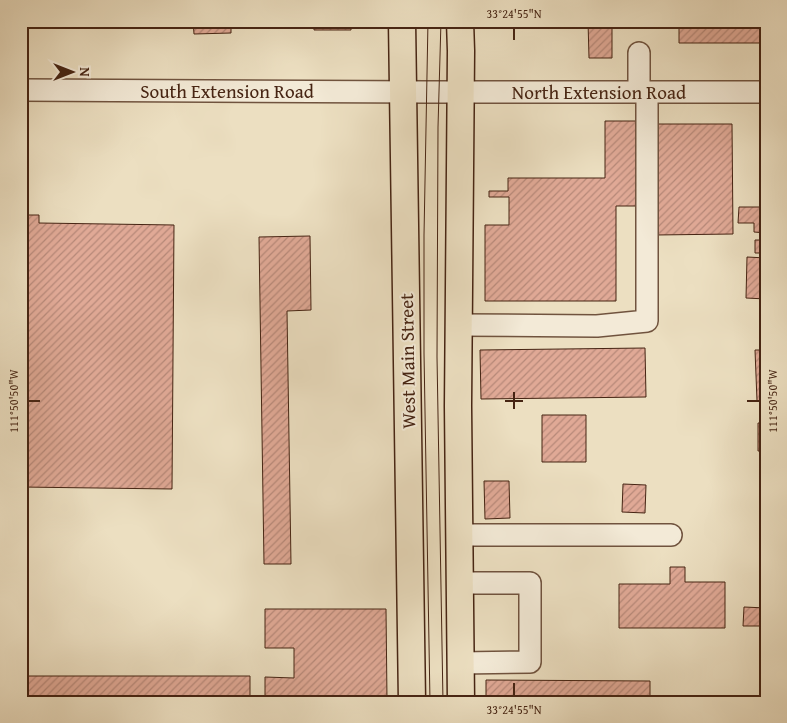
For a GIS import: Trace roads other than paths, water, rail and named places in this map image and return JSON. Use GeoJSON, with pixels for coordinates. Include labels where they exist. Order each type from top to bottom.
{"type":"FeatureCollection","features":[{"type":"Feature","properties":{"kind":"main road","name":"West Main Street"},"geometry":{"type":"LineString","coordinates":[[402,21],[412,702]]}},
{"type":"Feature","properties":{"kind":"main road"},"geometry":{"type":"LineString","coordinates":[[460,21],[458,406],[461,702]]}},
{"type":"Feature","properties":{"kind":"street"},"geometry":{"type":"LineString","coordinates":[[459,325],[597,326],[647,322],[643,92],[639,53]]}},
{"type":"Feature","properties":{"kind":"street","name":"South Extension Road"},"geometry":{"type":"LineString","coordinates":[[21,90],[433,92]]}},
{"type":"Feature","properties":{"kind":"street","name":"North Extension Road"},"geometry":{"type":"LineString","coordinates":[[433,92],[766,92]]}},
{"type":"Feature","properties":{"kind":"street"},"geometry":{"type":"LineString","coordinates":[[459,535],[671,535]]}},
{"type":"Feature","properties":{"kind":"street"},"geometry":{"type":"LineString","coordinates":[[460,583],[530,583],[530,662],[460,663]]}},
{"type":"Feature","properties":{"kind":"tram line"},"geometry":{"type":"LineString","coordinates":[[428,21],[424,353],[430,702]]}},
{"type":"Feature","properties":{"kind":"tram line"},"geometry":{"type":"LineString","coordinates":[[441,21],[438,127],[437,357],[443,702]]}}]}
